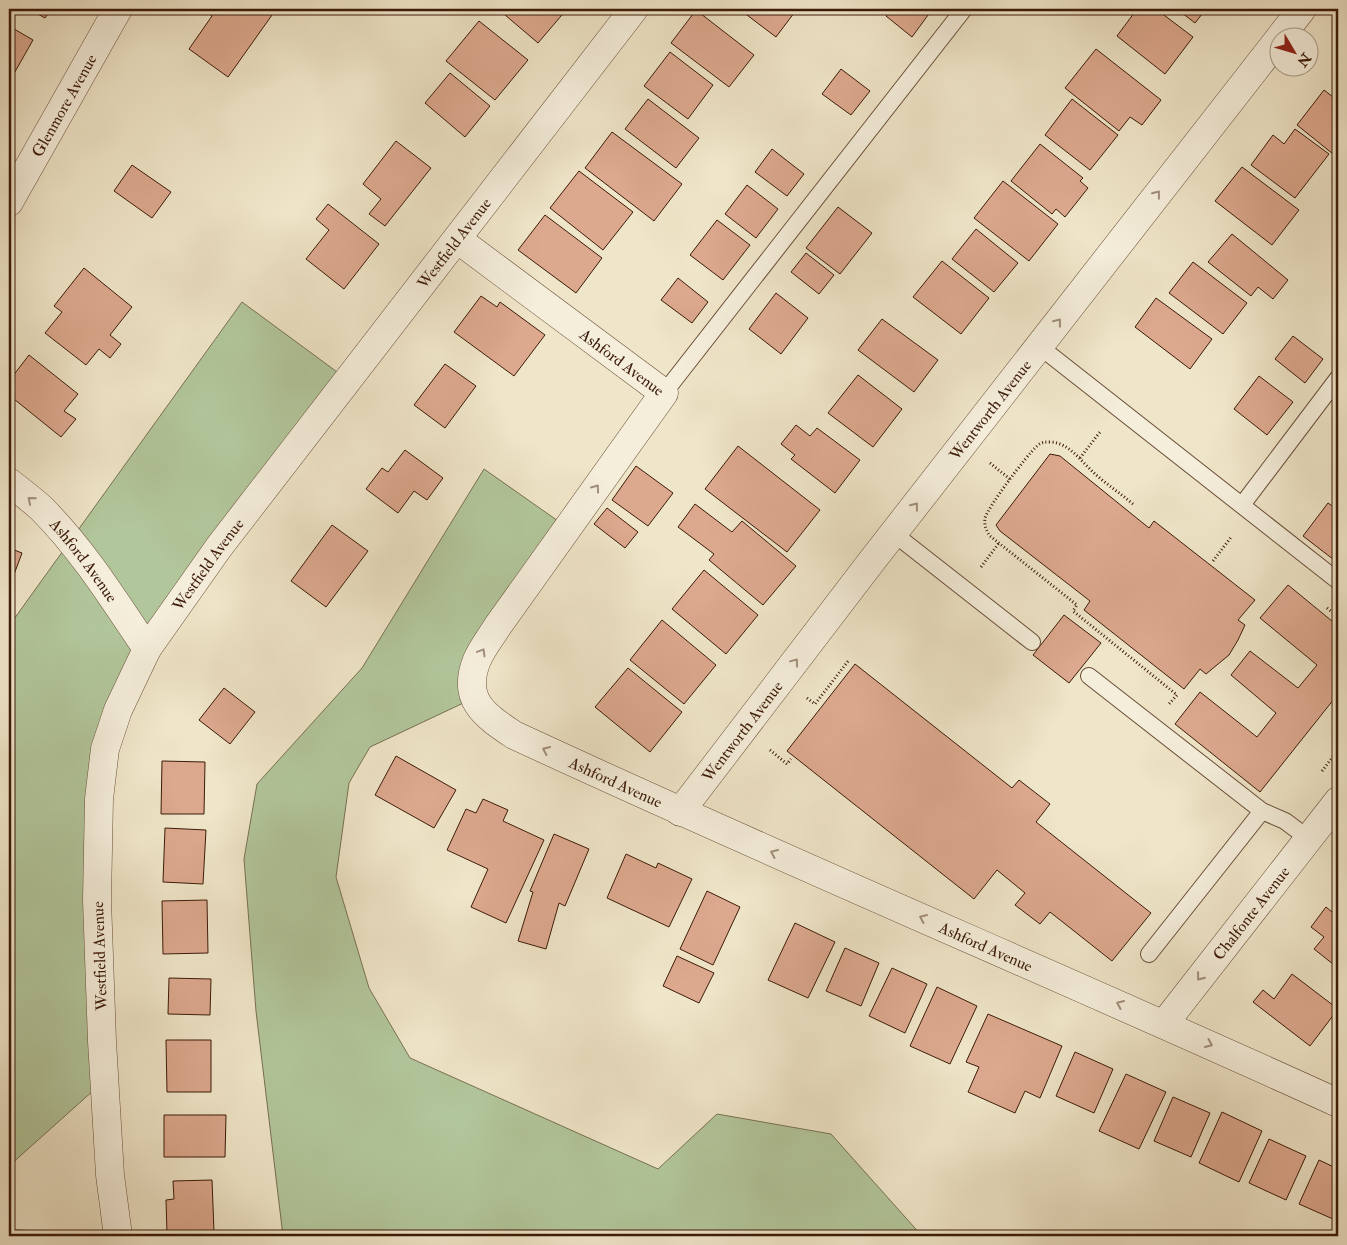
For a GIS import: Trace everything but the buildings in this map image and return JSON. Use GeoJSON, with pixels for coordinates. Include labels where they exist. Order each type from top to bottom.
{"type":"FeatureCollection","features":[{"type":"Feature","properties":{"kind":"street","name":"Glenmore Avenue"},"geometry":{"type":"LineString","coordinates":[[9,202],[118,9]]}},
{"type":"Feature","properties":{"kind":"street","name":"Westfield Avenue"},"geometry":{"type":"LineString","coordinates":[[118,1236],[110,1175],[102,1042],[97,900],[99,799],[105,749],[118,710],[146,649],[219,547],[634,9]]}},
{"type":"Feature","properties":{"kind":"street","name":"Wentworth Avenue"},"geometry":{"type":"LineString","coordinates":[[680,812],[893,533],[1302,9]]}},
{"type":"Feature","properties":{"kind":"street","name":"Ashford Avenue"},"geometry":{"type":"LineString","coordinates":[[457,239],[664,393],[497,627],[477,660],[472,682],[474,698],[481,709],[496,723],[514,735],[680,812],[1164,1024],[1338,1103]]}},
{"type":"Feature","properties":{"kind":"street","name":"Ashford Avenue"},"geometry":{"type":"LineString","coordinates":[[9,482],[40,508],[71,540],[101,580],[146,649]]}},
{"type":"Feature","properties":{"kind":"street","name":"Chalfonte Avenue"},"geometry":{"type":"LineString","coordinates":[[1164,1024],[1338,801]]}},
{"type":"Feature","properties":{"kind":"lane"},"geometry":{"type":"LineString","coordinates":[[664,393],[964,9]]}},
{"type":"Feature","properties":{"kind":"lane"},"geometry":{"type":"LineString","coordinates":[[1039,346],[1338,582]]}},
{"type":"Feature","properties":{"kind":"lane"},"geometry":{"type":"LineString","coordinates":[[1242,505],[1338,378]]}},
{"type":"Feature","properties":{"kind":"lane"},"geometry":{"type":"LineString","coordinates":[[893,533],[1032,642]]}},
{"type":"Feature","properties":{"kind":"lane"},"geometry":{"type":"LineString","coordinates":[[1089,676],[1262,811],[1285,822],[1309,839]]}},
{"type":"Feature","properties":{"kind":"lane"},"geometry":{"type":"LineString","coordinates":[[1149,954],[1262,811]]}},
{"type":"Feature","properties":{"kind":"path"},"geometry":{"type":"LineString","coordinates":[[1093,426],[1108,438]]}},
{"type":"Feature","properties":{"kind":"path"},"geometry":{"type":"LineString","coordinates":[[1080,458],[1100,432]]}},
{"type":"Feature","properties":{"kind":"path"},"geometry":{"type":"LineString","coordinates":[[1133,504],[1064,446],[1053,442],[1042,442],[1036,447],[987,513],[985,521],[986,530],[990,536],[1077,604],[1073,611],[1177,694],[1168,706],[1172,710]]}},
{"type":"Feature","properties":{"kind":"path"},"geometry":{"type":"LineString","coordinates":[[985,460],[1011,480]]}},
{"type":"Feature","properties":{"kind":"path"},"geometry":{"type":"LineString","coordinates":[[1213,561],[1232,536],[1239,541]]}},
{"type":"Feature","properties":{"kind":"path"},"geometry":{"type":"LineString","coordinates":[[1323,605],[1338,617]]}},
{"type":"Feature","properties":{"kind":"path"},"geometry":{"type":"LineString","coordinates":[[803,695],[815,704],[849,660]]}},
{"type":"Feature","properties":{"kind":"path"},"geometry":{"type":"LineString","coordinates":[[765,746],[787,764],[791,759]]}},
{"type":"Feature","properties":{"kind":"path"},"geometry":{"type":"LineString","coordinates":[[1321,772],[1338,750]]}},
{"type":"Feature","properties":{"kind":"green space"},"geometry":{"type":"Polygon","coordinates":[[[242,302],[348,380],[219,547],[105,749],[104,1081],[9,1166],[9,626],[242,302]]]}},
{"type":"Feature","properties":{"kind":"green space"},"geometry":{"type":"Polygon","coordinates":[[[484,469],[568,528],[497,627],[474,698],[370,747],[349,783],[336,877],[369,988],[410,1058],[658,1169],[717,1114],[831,1134],[922,1236],[283,1236],[256,1011],[244,859],[257,784],[362,668],[484,469]]]}}]}
